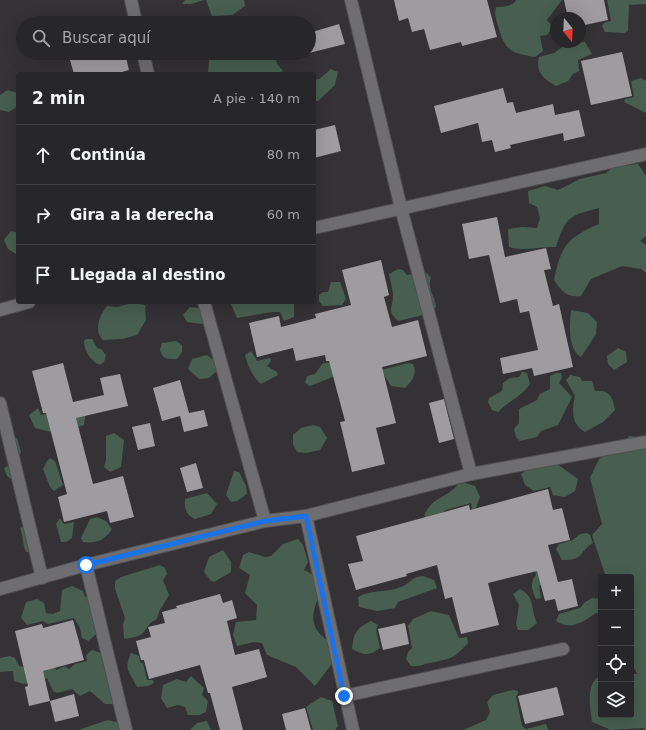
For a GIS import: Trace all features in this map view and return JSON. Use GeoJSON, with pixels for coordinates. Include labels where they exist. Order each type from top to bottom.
{"type":"FeatureCollection","features":[{"type":"Feature","properties":{"kind":"street"},"geometry":{"type":"LineString","coordinates":[[131,0],[134,16]]}},
{"type":"Feature","properties":{"kind":"street"},"geometry":{"type":"LineString","coordinates":[[351,0],[401,208],[471,474]]}},
{"type":"Feature","properties":{"kind":"street"},"geometry":{"type":"LineString","coordinates":[[145,60],[148,72]]}},
{"type":"Feature","properties":{"kind":"street"},"geometry":{"type":"LineString","coordinates":[[316,228],[646,154]]}},
{"type":"Feature","properties":{"kind":"street"},"geometry":{"type":"LineString","coordinates":[[0,310],[22,304]]}},
{"type":"Feature","properties":{"kind":"street"},"geometry":{"type":"LineString","coordinates":[[205,304],[265,521]]}},
{"type":"Feature","properties":{"kind":"street"},"geometry":{"type":"LineString","coordinates":[[0,403],[42,578]]}},
{"type":"Feature","properties":{"kind":"street"},"geometry":{"type":"LineString","coordinates":[[0,589],[86,565],[265,521],[306,516],[471,474],[646,442]]}},
{"type":"Feature","properties":{"kind":"street"},"geometry":{"type":"LineString","coordinates":[[306,516],[352,730]]}},
{"type":"Feature","properties":{"kind":"street"},"geometry":{"type":"LineString","coordinates":[[86,565],[126,730]]}},
{"type":"Feature","properties":{"kind":"street"},"geometry":{"type":"LineString","coordinates":[[344,696],[563,649]]}},
{"type":"Feature","properties":{"kind":"green space"},"geometry":{"type":"Polygon","coordinates":[[[185,0],[204,0],[191,4],[182,4],[185,0]]]}},
{"type":"Feature","properties":{"kind":"green space"},"geometry":{"type":"Polygon","coordinates":[[[206,0],[244,0],[245,6],[232,15],[212,16],[206,0]]]}},
{"type":"Feature","properties":{"kind":"green space"},"geometry":{"type":"Polygon","coordinates":[[[516,0],[562,0],[553,12],[550,12],[550,16],[547,20],[550,24],[550,31],[547,35],[540,36],[543,51],[535,57],[515,52],[506,46],[503,41],[495,12],[496,7],[504,7],[516,0]]]}},
{"type":"Feature","properties":{"kind":"green space"},"geometry":{"type":"Polygon","coordinates":[[[607,0],[646,0],[646,4],[629,5],[628,31],[624,33],[605,32],[602,26],[604,23],[611,21],[607,0]]]}},
{"type":"Feature","properties":{"kind":"green space"},"geometry":{"type":"Polygon","coordinates":[[[586,44],[592,54],[578,60],[579,71],[573,74],[568,81],[556,86],[544,78],[538,67],[539,57],[554,53],[561,48],[586,48],[586,44]]]}},
{"type":"Feature","properties":{"kind":"green space"},"geometry":{"type":"Polygon","coordinates":[[[209,60],[276,60],[277,64],[283,71],[281,72],[208,72],[209,60]]]}},
{"type":"Feature","properties":{"kind":"green space"},"geometry":{"type":"Polygon","coordinates":[[[331,69],[338,72],[335,85],[318,101],[316,101],[316,80],[319,79],[331,69]]]}},
{"type":"Feature","properties":{"kind":"green space"},"geometry":{"type":"Polygon","coordinates":[[[641,78],[646,81],[646,113],[624,102],[625,99],[634,97],[631,81],[641,78]]]}},
{"type":"Feature","properties":{"kind":"green space"},"geometry":{"type":"Polygon","coordinates":[[[7,90],[16,92],[16,107],[9,112],[0,110],[0,95],[7,90]]]}},
{"type":"Feature","properties":{"kind":"green space"},"geometry":{"type":"Polygon","coordinates":[[[638,164],[646,176],[646,236],[640,241],[646,245],[646,273],[641,269],[622,266],[591,279],[581,296],[568,295],[554,280],[559,259],[567,244],[579,234],[599,224],[599,208],[581,213],[570,219],[566,223],[559,237],[556,247],[521,249],[509,247],[508,229],[522,227],[537,228],[540,218],[537,207],[529,203],[528,191],[545,186],[558,190],[580,179],[606,173],[613,167],[638,164]]]}},
{"type":"Feature","properties":{"kind":"green space"},"geometry":{"type":"Polygon","coordinates":[[[11,231],[16,232],[16,254],[8,249],[4,240],[11,231]]]}},
{"type":"Feature","properties":{"kind":"green space"},"geometry":{"type":"Polygon","coordinates":[[[398,269],[403,270],[407,275],[425,272],[431,277],[430,285],[436,307],[427,314],[398,321],[394,317],[391,311],[393,293],[389,274],[398,269]]]}},
{"type":"Feature","properties":{"kind":"green space"},"geometry":{"type":"Polygon","coordinates":[[[331,282],[340,282],[346,299],[342,305],[323,306],[319,301],[319,295],[323,292],[328,292],[331,282]]]}},
{"type":"Feature","properties":{"kind":"green space"},"geometry":{"type":"Polygon","coordinates":[[[128,304],[145,305],[146,320],[137,335],[122,339],[103,340],[98,332],[100,318],[107,306],[117,307],[128,304]]]}},
{"type":"Feature","properties":{"kind":"green space"},"geometry":{"type":"Polygon","coordinates":[[[231,304],[294,304],[294,317],[284,321],[280,312],[237,318],[231,304]]]}},
{"type":"Feature","properties":{"kind":"green space"},"geometry":{"type":"Polygon","coordinates":[[[207,305],[207,321],[202,324],[187,322],[183,315],[190,307],[197,308],[207,305]]]}},
{"type":"Feature","properties":{"kind":"green space"},"geometry":{"type":"Polygon","coordinates":[[[571,310],[588,313],[597,322],[596,334],[581,357],[573,348],[571,342],[571,310]]]}},
{"type":"Feature","properties":{"kind":"green space"},"geometry":{"type":"Polygon","coordinates":[[[86,339],[92,339],[97,348],[101,349],[106,355],[104,362],[100,365],[93,361],[86,351],[84,341],[86,339]]]}},
{"type":"Feature","properties":{"kind":"green space"},"geometry":{"type":"Polygon","coordinates":[[[176,341],[182,345],[182,352],[177,359],[168,359],[164,357],[160,350],[162,343],[176,341]]]}},
{"type":"Feature","properties":{"kind":"green space"},"geometry":{"type":"Polygon","coordinates":[[[618,348],[626,352],[627,362],[614,370],[608,364],[607,356],[618,348]]]}},
{"type":"Feature","properties":{"kind":"green space"},"geometry":{"type":"Polygon","coordinates":[[[251,351],[257,361],[270,358],[271,361],[267,366],[277,372],[278,375],[261,384],[253,375],[246,359],[245,355],[251,351]]]}},
{"type":"Feature","properties":{"kind":"green space"},"geometry":{"type":"Polygon","coordinates":[[[207,355],[215,361],[217,371],[209,378],[199,379],[188,369],[192,359],[207,355]]]}},
{"type":"Feature","properties":{"kind":"green space"},"geometry":{"type":"Polygon","coordinates":[[[337,362],[335,376],[310,386],[305,383],[307,376],[315,374],[323,363],[337,362]]]}},
{"type":"Feature","properties":{"kind":"green space"},"geometry":{"type":"Polygon","coordinates":[[[408,363],[413,364],[415,371],[414,377],[410,383],[405,388],[391,386],[381,370],[408,363]]]}},
{"type":"Feature","properties":{"kind":"green space"},"geometry":{"type":"Polygon","coordinates":[[[522,372],[527,373],[530,384],[527,388],[498,412],[492,410],[488,402],[489,398],[502,391],[503,383],[510,378],[519,377],[522,372]]]}},
{"type":"Feature","properties":{"kind":"green space"},"geometry":{"type":"Polygon","coordinates":[[[556,373],[561,373],[562,377],[559,383],[572,397],[558,425],[541,431],[537,437],[520,441],[516,437],[514,429],[519,423],[519,409],[537,400],[540,394],[550,389],[550,376],[556,373]]]}},
{"type":"Feature","properties":{"kind":"green space"},"geometry":{"type":"Polygon","coordinates":[[[570,375],[580,377],[582,381],[592,381],[595,391],[604,391],[610,395],[614,405],[615,410],[603,422],[585,432],[580,429],[575,421],[573,406],[575,396],[566,380],[570,375]]]}},
{"type":"Feature","properties":{"kind":"green space"},"geometry":{"type":"Polygon","coordinates":[[[74,407],[86,411],[84,425],[55,433],[35,428],[29,415],[38,408],[41,415],[74,407]]]}},
{"type":"Feature","properties":{"kind":"green space"},"geometry":{"type":"Polygon","coordinates":[[[313,425],[320,427],[327,438],[320,450],[306,453],[297,452],[293,444],[293,435],[301,428],[313,425]]]}},
{"type":"Feature","properties":{"kind":"green space"},"geometry":{"type":"Polygon","coordinates":[[[114,433],[124,440],[121,467],[110,472],[104,467],[106,460],[106,436],[114,433]]]}},
{"type":"Feature","properties":{"kind":"green space"},"geometry":{"type":"Polygon","coordinates":[[[10,436],[17,438],[21,452],[18,458],[19,477],[11,479],[7,476],[4,468],[11,464],[10,436]]]}},
{"type":"Feature","properties":{"kind":"green space"},"geometry":{"type":"Polygon","coordinates":[[[630,436],[646,438],[646,730],[643,728],[611,730],[592,722],[590,696],[593,684],[598,677],[598,718],[634,718],[634,674],[637,674],[634,668],[634,574],[605,574],[592,535],[602,524],[590,478],[599,459],[630,436]]]}},
{"type":"Feature","properties":{"kind":"green space"},"geometry":{"type":"Polygon","coordinates":[[[50,458],[55,461],[63,485],[54,491],[50,487],[43,469],[50,458]]]}},
{"type":"Feature","properties":{"kind":"green space"},"geometry":{"type":"Polygon","coordinates":[[[557,464],[578,479],[575,491],[565,497],[553,495],[550,487],[534,491],[525,485],[521,474],[531,467],[557,464]]]}},
{"type":"Feature","properties":{"kind":"green space"},"geometry":{"type":"Polygon","coordinates":[[[234,471],[239,472],[246,486],[247,494],[237,501],[231,502],[226,495],[234,471]]]}},
{"type":"Feature","properties":{"kind":"green space"},"geometry":{"type":"Polygon","coordinates":[[[465,483],[475,486],[480,497],[476,508],[472,509],[471,503],[446,510],[430,523],[424,515],[428,508],[454,489],[458,484],[465,483]]]}},
{"type":"Feature","properties":{"kind":"green space"},"geometry":{"type":"Polygon","coordinates":[[[207,493],[217,504],[211,514],[195,519],[186,511],[185,499],[207,493]]]}},
{"type":"Feature","properties":{"kind":"green space"},"geometry":{"type":"Polygon","coordinates":[[[97,517],[106,521],[112,529],[106,536],[96,542],[83,542],[81,538],[90,519],[97,517]]]}},
{"type":"Feature","properties":{"kind":"green space"},"geometry":{"type":"Polygon","coordinates":[[[60,518],[64,524],[74,522],[72,538],[66,542],[61,542],[56,524],[60,518]]]}},
{"type":"Feature","properties":{"kind":"green space"},"geometry":{"type":"Polygon","coordinates":[[[27,525],[31,552],[26,552],[20,528],[27,525]]]}},
{"type":"Feature","properties":{"kind":"green space"},"geometry":{"type":"Polygon","coordinates":[[[587,533],[590,535],[593,543],[575,559],[562,560],[556,549],[559,544],[573,540],[580,534],[587,533]]]}},
{"type":"Feature","properties":{"kind":"green space"},"geometry":{"type":"Polygon","coordinates":[[[298,539],[303,545],[308,562],[304,570],[327,582],[314,609],[314,623],[322,636],[343,649],[315,686],[296,667],[267,655],[262,643],[254,642],[237,646],[233,635],[236,622],[256,620],[257,605],[245,593],[250,575],[239,568],[243,555],[249,552],[265,557],[271,556],[283,544],[298,539]]]}},
{"type":"Feature","properties":{"kind":"green space"},"geometry":{"type":"Polygon","coordinates":[[[223,550],[231,562],[231,572],[214,582],[211,581],[204,572],[209,557],[223,550]]]}},
{"type":"Feature","properties":{"kind":"green space"},"geometry":{"type":"Polygon","coordinates":[[[546,561],[543,583],[539,586],[541,598],[536,599],[532,587],[532,581],[536,575],[534,566],[546,561]]]}},
{"type":"Feature","properties":{"kind":"green space"},"geometry":{"type":"Polygon","coordinates":[[[160,565],[165,568],[167,574],[163,580],[169,595],[159,612],[157,619],[150,624],[143,633],[124,639],[123,625],[125,618],[115,589],[115,581],[121,577],[160,565]]]}},
{"type":"Feature","properties":{"kind":"green space"},"geometry":{"type":"Polygon","coordinates":[[[423,576],[434,580],[437,588],[398,602],[395,608],[377,611],[359,607],[358,597],[368,593],[396,589],[413,579],[423,576]]]}},
{"type":"Feature","properties":{"kind":"green space"},"geometry":{"type":"Polygon","coordinates":[[[72,586],[83,591],[85,597],[91,596],[99,601],[103,614],[104,619],[102,627],[99,632],[88,641],[82,638],[80,628],[74,618],[48,624],[43,621],[27,625],[21,618],[26,602],[37,599],[44,603],[46,613],[53,614],[60,611],[62,590],[72,586]]]}},
{"type":"Feature","properties":{"kind":"green space"},"geometry":{"type":"Polygon","coordinates":[[[520,589],[525,592],[531,600],[537,623],[528,630],[518,630],[516,624],[519,605],[513,594],[520,589]]]}},
{"type":"Feature","properties":{"kind":"green space"},"geometry":{"type":"Polygon","coordinates":[[[592,598],[598,599],[598,613],[596,613],[582,622],[572,625],[561,624],[556,621],[559,614],[580,608],[585,602],[592,598]]]}},
{"type":"Feature","properties":{"kind":"green space"},"geometry":{"type":"Polygon","coordinates":[[[431,611],[449,615],[459,638],[467,637],[468,643],[451,658],[419,666],[411,666],[406,659],[408,652],[412,648],[408,626],[413,619],[431,611]]]}},
{"type":"Feature","properties":{"kind":"green space"},"geometry":{"type":"Polygon","coordinates":[[[371,621],[378,625],[376,630],[380,648],[369,654],[360,653],[352,649],[355,635],[359,629],[371,621]]]}},
{"type":"Feature","properties":{"kind":"green space"},"geometry":{"type":"Polygon","coordinates":[[[92,650],[111,656],[116,704],[105,704],[90,691],[80,696],[72,689],[57,693],[53,691],[47,678],[24,684],[14,681],[13,671],[0,672],[0,658],[10,656],[15,658],[19,666],[29,668],[53,661],[56,670],[65,666],[69,669],[75,664],[87,661],[86,655],[92,650]]]}},
{"type":"Feature","properties":{"kind":"green space"},"geometry":{"type":"Polygon","coordinates":[[[131,653],[139,656],[140,662],[143,663],[147,680],[153,680],[154,683],[148,686],[137,687],[128,671],[131,653]]]}},
{"type":"Feature","properties":{"kind":"green space"},"geometry":{"type":"Polygon","coordinates":[[[191,676],[204,688],[202,695],[208,701],[206,712],[199,715],[188,715],[185,707],[178,705],[167,708],[161,698],[163,685],[177,679],[186,682],[191,676]]]}},
{"type":"Feature","properties":{"kind":"green space"},"geometry":{"type":"Polygon","coordinates":[[[513,690],[518,691],[516,696],[522,726],[526,729],[546,724],[548,730],[463,730],[486,720],[490,712],[487,702],[493,695],[513,690]]]}},
{"type":"Feature","properties":{"kind":"green space"},"geometry":{"type":"Polygon","coordinates":[[[321,697],[332,701],[338,726],[335,730],[313,730],[306,707],[321,697]]]}},
{"type":"Feature","properties":{"kind":"green space"},"geometry":{"type":"Polygon","coordinates":[[[108,720],[119,723],[121,730],[78,730],[108,720]]]}},
{"type":"Feature","properties":{"kind":"green space"},"geometry":{"type":"Polygon","coordinates":[[[207,721],[211,730],[190,730],[197,723],[207,721]]]}},
{"type":"Feature","properties":{"kind":"building"},"geometry":{"type":"Polygon","coordinates":[[[394,0],[487,0],[497,37],[462,46],[461,42],[430,50],[424,29],[412,32],[408,18],[399,21],[394,0]]]}},
{"type":"Feature","properties":{"kind":"building"},"geometry":{"type":"Polygon","coordinates":[[[564,0],[604,0],[608,20],[586,25],[586,12],[567,12],[564,0]]]}},
{"type":"Feature","properties":{"kind":"building"},"geometry":{"type":"Polygon","coordinates":[[[339,24],[345,44],[316,51],[316,31],[339,24]]]}},
{"type":"Feature","properties":{"kind":"building"},"geometry":{"type":"Polygon","coordinates":[[[622,52],[632,96],[591,105],[581,61],[622,52]]]}},
{"type":"Feature","properties":{"kind":"building"},"geometry":{"type":"Polygon","coordinates":[[[70,60],[127,60],[129,70],[122,72],[73,72],[70,60]]]}},
{"type":"Feature","properties":{"kind":"building"},"geometry":{"type":"Polygon","coordinates":[[[503,88],[507,103],[513,102],[516,113],[553,104],[555,115],[579,110],[585,136],[564,141],[563,133],[510,145],[511,148],[495,152],[492,140],[482,142],[478,123],[441,133],[434,106],[503,88]]]}},
{"type":"Feature","properties":{"kind":"building"},"geometry":{"type":"Polygon","coordinates":[[[335,125],[341,151],[316,157],[316,130],[335,125]]]}},
{"type":"Feature","properties":{"kind":"building"},"geometry":{"type":"Polygon","coordinates":[[[497,217],[505,257],[546,248],[551,269],[544,270],[553,306],[559,304],[573,367],[534,376],[532,368],[503,374],[500,358],[538,350],[529,311],[520,313],[517,299],[500,303],[489,255],[469,259],[462,224],[497,217]]]}},
{"type":"Feature","properties":{"kind":"building"},"geometry":{"type":"Polygon","coordinates":[[[381,260],[389,295],[384,297],[392,327],[418,320],[427,356],[382,367],[396,423],[376,428],[385,464],[352,472],[340,422],[345,421],[329,361],[326,361],[325,355],[296,361],[293,348],[257,357],[249,323],[279,316],[281,327],[316,318],[315,314],[351,305],[342,270],[381,260]]]}},
{"type":"Feature","properties":{"kind":"building"},"geometry":{"type":"Polygon","coordinates":[[[63,363],[73,402],[104,395],[100,378],[120,374],[128,406],[76,418],[93,484],[123,476],[134,517],[110,523],[107,511],[64,522],[58,497],[67,494],[46,413],[43,413],[32,371],[63,363]]]}},
{"type":"Feature","properties":{"kind":"building"},"geometry":{"type":"Polygon","coordinates":[[[180,380],[189,413],[204,410],[208,426],[184,432],[180,416],[162,421],[153,388],[180,380]]]}},
{"type":"Feature","properties":{"kind":"building"},"geometry":{"type":"Polygon","coordinates":[[[444,399],[454,439],[439,443],[429,403],[444,399]]]}},
{"type":"Feature","properties":{"kind":"building"},"geometry":{"type":"Polygon","coordinates":[[[150,423],[155,446],[138,450],[132,427],[150,423]]]}},
{"type":"Feature","properties":{"kind":"building"},"geometry":{"type":"Polygon","coordinates":[[[196,463],[203,488],[187,492],[180,468],[196,463]]]}},
{"type":"Feature","properties":{"kind":"building"},"geometry":{"type":"Polygon","coordinates":[[[548,489],[553,510],[562,508],[570,540],[548,545],[558,582],[572,579],[578,606],[558,611],[555,599],[545,601],[537,571],[488,583],[499,625],[461,634],[452,597],[445,599],[437,565],[406,574],[407,576],[356,590],[348,564],[363,561],[356,536],[469,505],[470,510],[548,489]]]}},
{"type":"Feature","properties":{"kind":"building"},"geometry":{"type":"Polygon","coordinates":[[[220,594],[223,603],[232,600],[237,618],[227,621],[235,655],[259,649],[267,677],[232,687],[243,730],[220,730],[210,693],[208,693],[200,665],[149,679],[144,660],[141,660],[136,641],[151,637],[148,627],[165,623],[162,612],[177,608],[176,606],[220,594]]]}},
{"type":"Feature","properties":{"kind":"building"},"geometry":{"type":"Polygon","coordinates":[[[73,620],[84,660],[43,671],[50,701],[29,706],[25,687],[28,686],[15,631],[42,624],[43,628],[73,620]]]}},
{"type":"Feature","properties":{"kind":"building"},"geometry":{"type":"Polygon","coordinates":[[[405,623],[409,644],[383,650],[378,629],[405,623]]]}},
{"type":"Feature","properties":{"kind":"building"},"geometry":{"type":"Polygon","coordinates":[[[557,687],[564,715],[525,724],[518,696],[557,687]]]}},
{"type":"Feature","properties":{"kind":"building"},"geometry":{"type":"Polygon","coordinates":[[[74,694],[79,716],[55,722],[50,701],[74,694]]]}},
{"type":"Feature","properties":{"kind":"building"},"geometry":{"type":"Polygon","coordinates":[[[305,708],[311,730],[286,730],[282,714],[305,708]]]}},
{"type":"Feature","properties":{"kind":"route"},"geometry":{"type":"LineString","coordinates":[[86,565],[265,521],[306,516],[344,696]]}}]}
